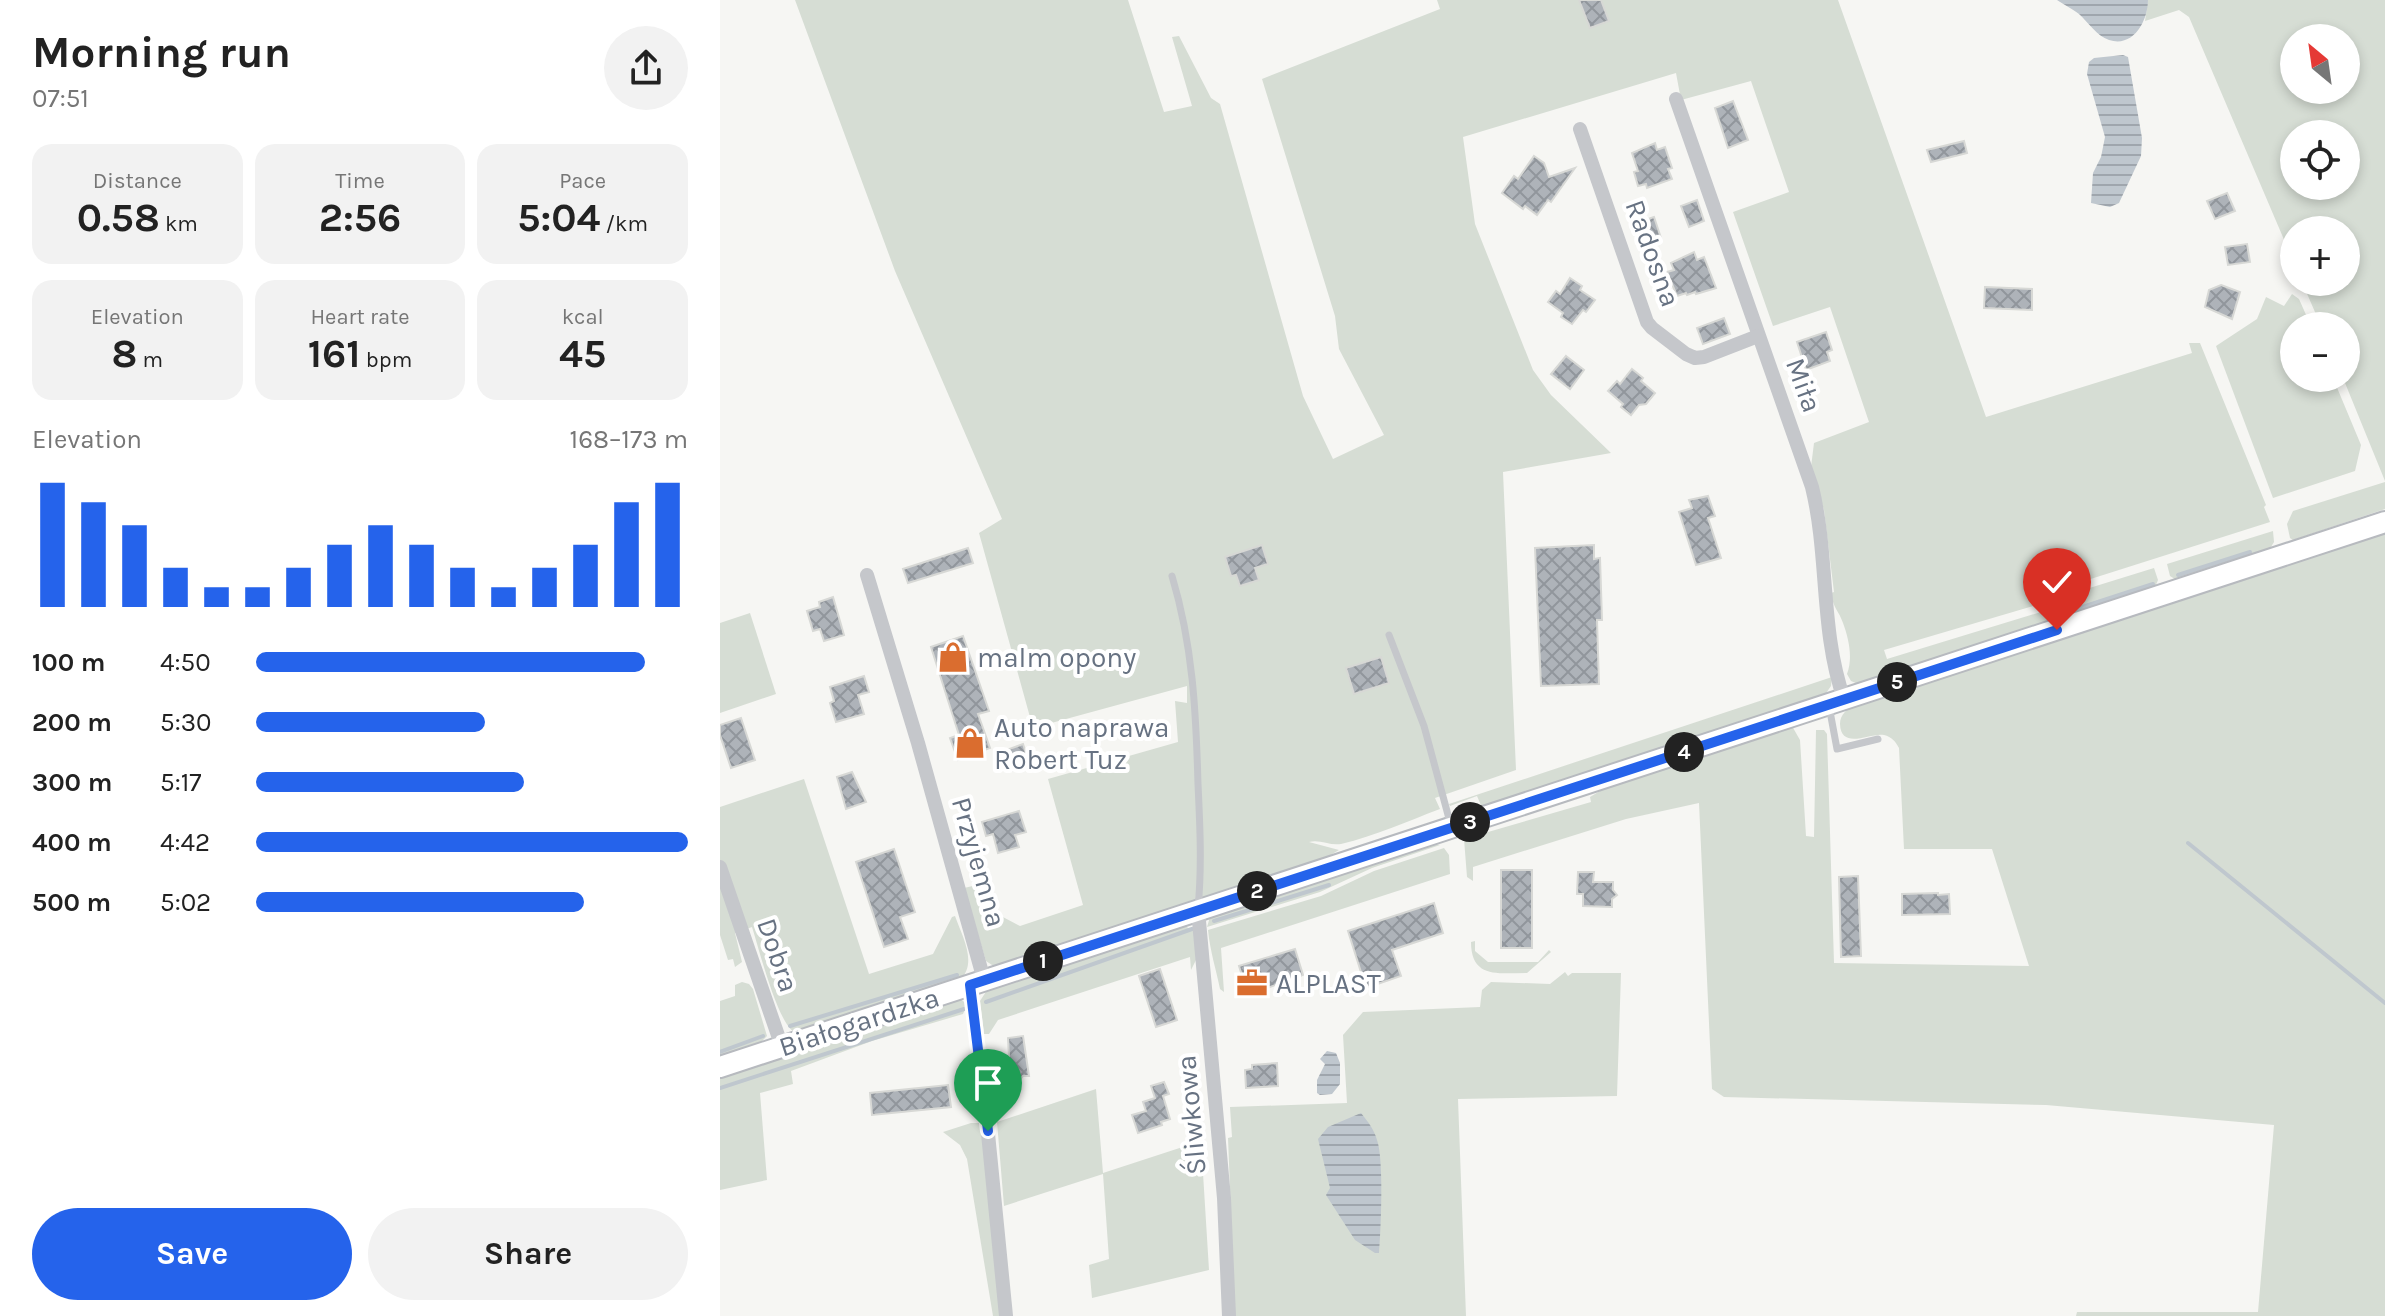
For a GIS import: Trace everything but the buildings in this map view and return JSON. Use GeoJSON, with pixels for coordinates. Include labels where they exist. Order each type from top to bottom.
{"type":"FeatureCollection","features":[{"type":"Feature","properties":{"kind":"main road","name":"Białogardzka"},"geometry":{"type":"LineString","coordinates":[[720,1067],[2385,522]]}},
{"type":"Feature","properties":{"kind":"street","name":"Miła"},"geometry":{"type":"LineString","coordinates":[[1676,99],[1798,445],[1818,511],[1836,701]]}},
{"type":"Feature","properties":{"kind":"street","name":"Radosna"},"geometry":{"type":"LineString","coordinates":[[1580,129],[1647,322],[1652,328],[1695,358],[1758,336]]}},
{"type":"Feature","properties":{"kind":"street","name":"Przyjemna"},"geometry":{"type":"LineString","coordinates":[[867,575],[918,743],[977,982],[984,1093],[1006,1316]]}},
{"type":"Feature","properties":{"kind":"street","name":"Dobra"},"geometry":{"type":"LineString","coordinates":[[722,876],[782,1047]]}},
{"type":"Feature","properties":{"kind":"street","name":"Śliwkowa"},"geometry":{"type":"LineString","coordinates":[[1198,910],[1224,1198],[1229,1316]]}},
{"type":"Feature","properties":{"kind":"lane"},"geometry":{"type":"LineString","coordinates":[[1172,576],[1184,618],[1195,686],[1202,875],[1198,910]]}},
{"type":"Feature","properties":{"kind":"lane"},"geometry":{"type":"LineString","coordinates":[[1389,635],[1424,726],[1452,828]]}},
{"type":"Feature","properties":{"kind":"lane"},"geometry":{"type":"LineString","coordinates":[[1836,701],[1837,749],[1878,739]]}},
{"type":"Feature","properties":{"kind":"shaded area"},"geometry":{"type":"Polygon","coordinates":[[[795,0],[1128,0],[1164,112],[1192,106],[1172,37],[1179,36],[1211,98],[1220,104],[1303,396],[1333,459],[1384,435],[1339,349],[1335,316],[1262,79],[1440,9],[1437,0],[1838,0],[1986,417],[2192,353],[2189,343],[2200,343],[2266,505],[2264,507],[2270,522],[2078,583],[2050,595],[2051,599],[2040,604],[1884,650],[1887,659],[2054,608],[2083,590],[2154,568],[2158,580],[2153,592],[1858,684],[1851,681],[1847,674],[1850,662],[1848,642],[1831,593],[1834,592],[1824,510],[1811,467],[1814,443],[1869,422],[1830,307],[1773,326],[1733,212],[1789,192],[1751,81],[1681,100],[1676,73],[1463,137],[1475,224],[1533,370],[1551,395],[1611,453],[1503,472],[1516,770],[1435,798],[1440,809],[1379,833],[1341,844],[1309,842],[1339,850],[1312,866],[998,969],[986,961],[964,888],[977,885],[984,907],[1020,926],[1083,905],[1048,779],[1178,742],[1175,701],[1187,703],[1187,686],[1033,728],[979,533],[1002,519],[895,271],[795,0]]]}},
{"type":"Feature","properties":{"kind":"shaded area"},"geometry":{"type":"Polygon","coordinates":[[[2057,0],[2148,0],[2138,30],[2126,40],[2118,41],[2101,35],[2079,14],[2057,0]]]}},
{"type":"Feature","properties":{"kind":"shaded area"},"geometry":{"type":"Polygon","coordinates":[[[2148,0],[2385,0],[2385,481],[2349,392],[2360,392],[2360,312],[2315,312],[2308,296],[2360,296],[2360,216],[2280,216],[2280,230],[2189,17],[2179,10],[2145,21],[2148,0]]]}},
{"type":"Feature","properties":{"kind":"shaded area"},"geometry":{"type":"Polygon","coordinates":[[[2128,57],[2142,138],[2141,156],[2119,203],[2110,207],[2091,203],[2093,173],[2101,157],[2105,137],[2087,74],[2089,62],[2094,58],[2128,57]]]}},
{"type":"Feature","properties":{"kind":"shaded area"},"geometry":{"type":"Polygon","coordinates":[[[2291,296],[2295,296],[2305,312],[2280,312],[2280,392],[2339,392],[2361,445],[2355,471],[2273,498],[2216,346],[2257,319],[2266,297],[2284,306],[2291,296]]]}},
{"type":"Feature","properties":{"kind":"shaded area"},"geometry":{"type":"Polygon","coordinates":[[[2385,482],[2385,509],[2293,540],[2290,538],[2287,524],[2293,511],[2385,482]]]}},
{"type":"Feature","properties":{"kind":"shaded area"},"geometry":{"type":"Polygon","coordinates":[[[2385,530],[2385,1316],[2076,1316],[2077,1312],[2258,1312],[2274,1125],[2046,1105],[1724,1097],[1712,1089],[1699,803],[1626,819],[1473,867],[1473,881],[1467,877],[1464,839],[1591,802],[1590,797],[1615,782],[1792,726],[1800,740],[1806,836],[1814,837],[1816,730],[1824,730],[1827,734],[1834,963],[2029,966],[1992,849],[1904,849],[1899,748],[1884,735],[1845,737],[1840,724],[1845,712],[1855,703],[2385,530]]]}},
{"type":"Feature","properties":{"kind":"shaded area"},"geometry":{"type":"Polygon","coordinates":[[[2273,531],[2274,542],[2266,555],[2181,583],[2170,576],[2167,564],[2273,531]]]}},
{"type":"Feature","properties":{"kind":"shaded area"},"geometry":{"type":"Polygon","coordinates":[[[750,613],[776,694],[720,713],[720,623],[750,613]]]}},
{"type":"Feature","properties":{"kind":"shaded area"},"geometry":{"type":"Polygon","coordinates":[[[1832,677],[1831,686],[1824,696],[1483,810],[1477,796],[1449,804],[1832,677]]]}},
{"type":"Feature","properties":{"kind":"shaded area"},"geometry":{"type":"Polygon","coordinates":[[[804,779],[869,974],[933,954],[955,916],[968,958],[968,966],[960,980],[793,1031],[775,999],[752,927],[735,933],[742,962],[735,967],[733,959],[728,960],[720,935],[720,807],[804,779]]]}},
{"type":"Feature","properties":{"kind":"shaded area"},"geometry":{"type":"Polygon","coordinates":[[[1429,843],[1440,845],[1372,868],[1320,892],[1207,927],[1210,917],[1218,912],[1429,843]]]}},
{"type":"Feature","properties":{"kind":"shaded area"},"geometry":{"type":"Polygon","coordinates":[[[1444,848],[1449,855],[1450,874],[1221,948],[1224,992],[1220,989],[1208,930],[1321,896],[1374,871],[1444,848]]]}},
{"type":"Feature","properties":{"kind":"shaded area"},"geometry":{"type":"Polygon","coordinates":[[[1181,924],[1194,931],[1199,954],[1191,970],[1190,957],[998,1020],[989,1034],[984,1034],[980,1001],[989,987],[1181,924]]]}},
{"type":"Feature","properties":{"kind":"shaded area"},"geometry":{"type":"Polygon","coordinates":[[[1475,941],[1475,951],[1488,962],[1538,962],[1549,950],[1551,952],[1527,973],[1497,973],[1481,968],[1476,962],[1471,942],[1475,941]]]}},
{"type":"Feature","properties":{"kind":"shaded area"},"geometry":{"type":"Polygon","coordinates":[[[1565,972],[1568,976],[1572,973],[1621,973],[1617,1096],[1458,1099],[1466,1316],[1235,1316],[1228,1138],[1232,1137],[1230,1107],[1347,1103],[1343,1035],[1363,1012],[1480,1007],[1482,990],[1491,982],[1550,984],[1565,972]]]}},
{"type":"Feature","properties":{"kind":"shaded area"},"geometry":{"type":"Polygon","coordinates":[[[742,982],[753,989],[767,1036],[759,1044],[720,1060],[720,1001],[735,996],[735,985],[742,982]]]}},
{"type":"Feature","properties":{"kind":"shaded area"},"geometry":{"type":"Polygon","coordinates":[[[960,999],[967,1004],[963,1014],[872,1041],[791,1071],[793,1084],[760,1093],[767,1180],[720,1190],[720,1075],[960,999]]]}},
{"type":"Feature","properties":{"kind":"shaded area"},"geometry":{"type":"Polygon","coordinates":[[[1327,1051],[1336,1053],[1340,1063],[1340,1084],[1332,1094],[1320,1095],[1317,1093],[1317,1080],[1325,1064],[1320,1059],[1327,1051]]]}},
{"type":"Feature","properties":{"kind":"shaded area"},"geometry":{"type":"Polygon","coordinates":[[[1096,1089],[1103,1173],[1201,1141],[1209,1270],[1092,1298],[1089,1265],[1109,1259],[1103,1174],[1004,1206],[997,1122],[1096,1089]]]}},
{"type":"Feature","properties":{"kind":"shaded area"},"geometry":{"type":"Polygon","coordinates":[[[1361,1113],[1374,1132],[1381,1162],[1379,1253],[1355,1240],[1326,1195],[1330,1188],[1318,1139],[1328,1127],[1361,1113]]]}},
{"type":"Feature","properties":{"kind":"shaded area"},"geometry":{"type":"Polygon","coordinates":[[[971,1123],[984,1123],[1003,1316],[993,1316],[967,1159],[960,1145],[943,1132],[971,1123]]]}},
{"type":"Feature","properties":{"kind":"waterway"},"geometry":{"type":"LineString","coordinates":[[2178,575],[2250,552]]}},
{"type":"Feature","properties":{"kind":"waterway"},"geometry":{"type":"LineString","coordinates":[[2058,615],[2153,584]]}},
{"type":"Feature","properties":{"kind":"waterway"},"geometry":{"type":"LineString","coordinates":[[2188,843],[2385,1003]]}},
{"type":"Feature","properties":{"kind":"waterway"},"geometry":{"type":"LineString","coordinates":[[1214,921],[1329,885]]}},
{"type":"Feature","properties":{"kind":"waterway"},"geometry":{"type":"LineString","coordinates":[[986,1002],[1192,929]]}},
{"type":"Feature","properties":{"kind":"waterway"},"geometry":{"type":"LineString","coordinates":[[790,1026],[957,975]]}},
{"type":"Feature","properties":{"kind":"waterway"},"geometry":{"type":"LineString","coordinates":[[720,1088],[964,1009]]}},
{"type":"Feature","properties":{"kind":"waterway"},"geometry":{"type":"LineString","coordinates":[[720,1052],[763,1036]]}},
{"type":"Feature","properties":{"kind":"place","name":"malm opony"},"geometry":{"type":"Point","coordinates":[953,657]}},
{"type":"Feature","properties":{"kind":"place","name":"Auto naprawa Robert Tuz"},"geometry":{"type":"Point","coordinates":[970,743]}},
{"type":"Feature","properties":{"kind":"place","name":"ALPLAST"},"geometry":{"type":"Point","coordinates":[1252,983]}},
{"type":"Feature","properties":{"kind":"route"},"geometry":{"type":"LineString","coordinates":[[988,1131],[970,985],[2057,630]]}}]}
